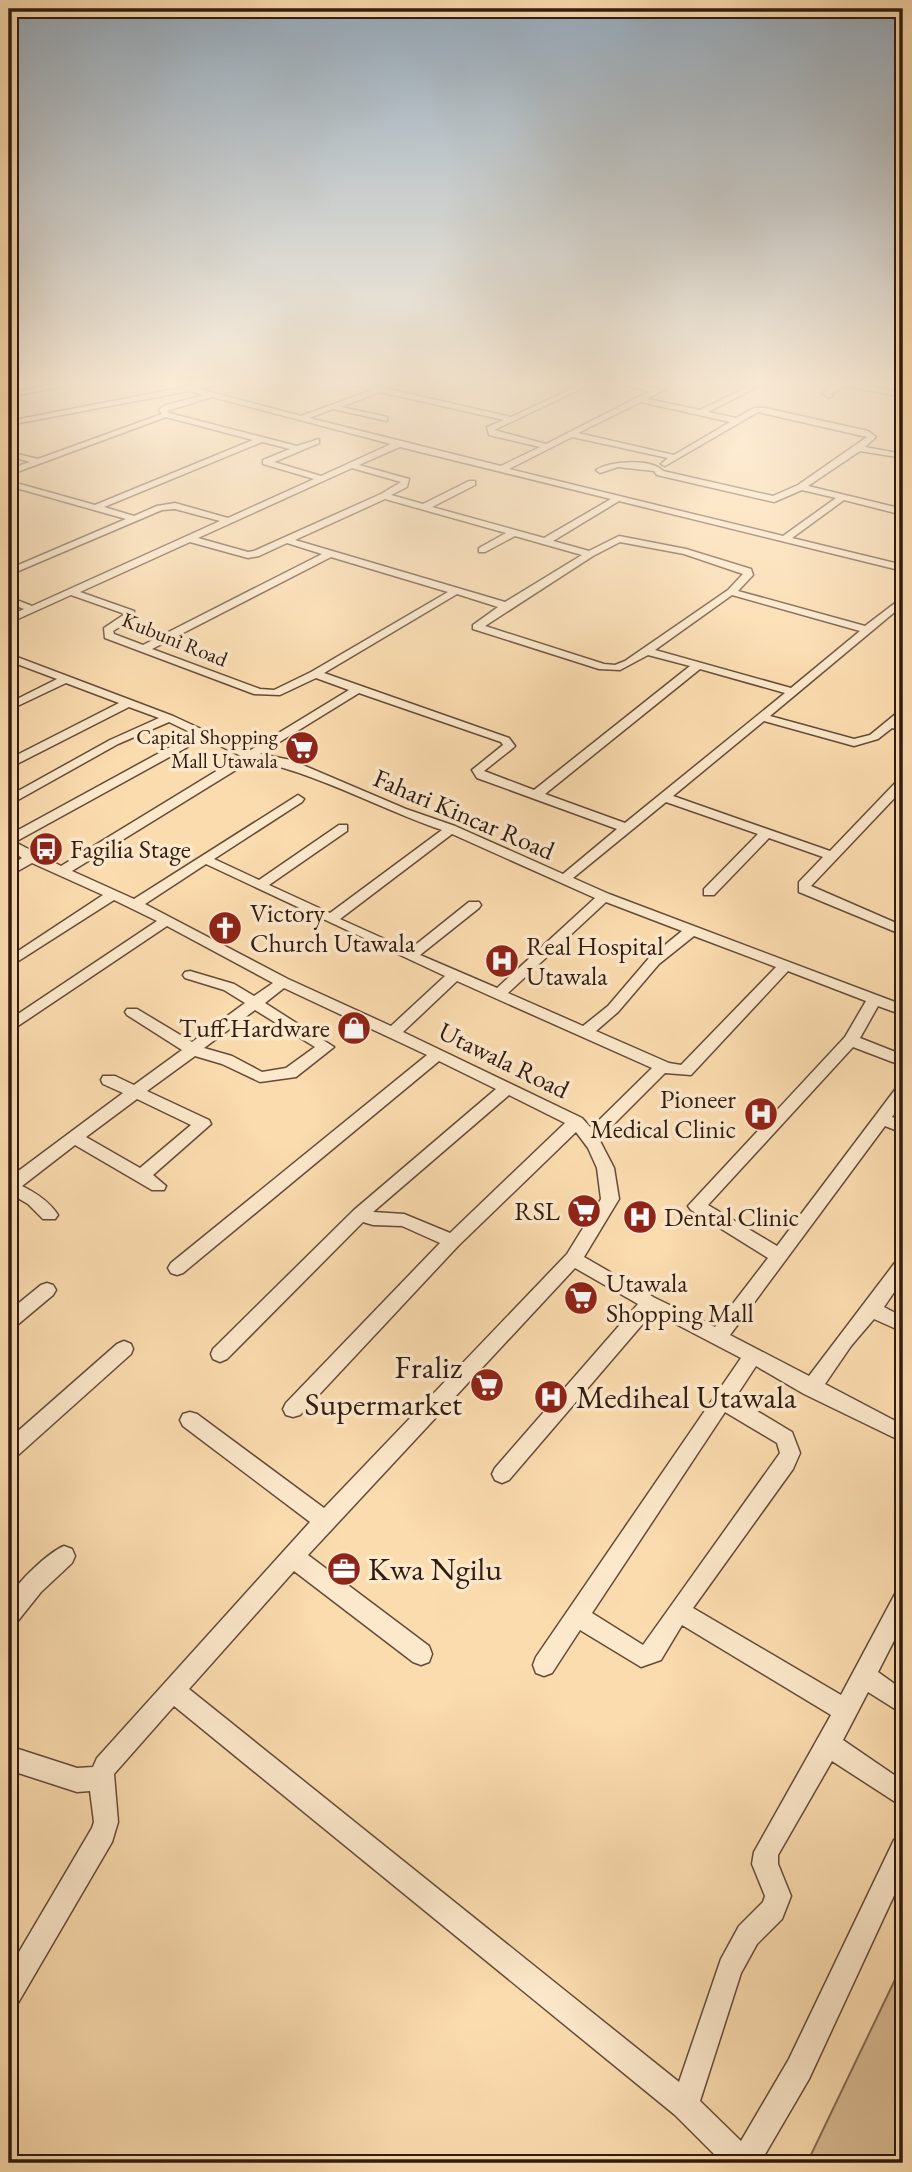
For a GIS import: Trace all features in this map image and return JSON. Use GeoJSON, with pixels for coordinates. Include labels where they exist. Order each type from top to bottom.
{"type":"FeatureCollection","features":[{"type":"Feature","properties":{"kind":"street"},"geometry":{"type":"LineString","coordinates":[[96,508],[160,481]]}},
{"type":"Feature","properties":{"kind":"street"},"geometry":{"type":"LineString","coordinates":[[9,620],[316,481]]}},
{"type":"Feature","properties":{"kind":"street"},"geometry":{"type":"LineString","coordinates":[[190,539],[248,555],[289,541],[384,496],[404,485],[405,481]]}},
{"type":"Feature","properties":{"kind":"street"},"geometry":{"type":"LineString","coordinates":[[551,481],[903,568]]}},
{"type":"Feature","properties":{"kind":"street"},"geometry":{"type":"LineString","coordinates":[[695,481],[769,499],[781,498],[809,481]]}},
{"type":"Feature","properties":{"kind":"street"},"geometry":{"type":"LineString","coordinates":[[9,483],[132,518]]}},
{"type":"Feature","properties":{"kind":"street"},"geometry":{"type":"LineString","coordinates":[[425,507],[472,483]]}},
{"type":"Feature","properties":{"kind":"street"},"geometry":{"type":"LineString","coordinates":[[801,487],[903,512]]}},
{"type":"Feature","properties":{"kind":"street"},"geometry":{"type":"LineString","coordinates":[[384,496],[590,554]]}},
{"type":"Feature","properties":{"kind":"street"},"geometry":{"type":"LineString","coordinates":[[546,541],[618,498]]}},
{"type":"Feature","properties":{"kind":"street"},"geometry":{"type":"LineString","coordinates":[[783,540],[842,498]]}},
{"type":"Feature","properties":{"kind":"street"},"geometry":{"type":"LineString","coordinates":[[12,568],[160,508],[175,506],[228,521]]}},
{"type":"Feature","properties":{"kind":"street"},"geometry":{"type":"LineString","coordinates":[[482,550],[515,532]]}},
{"type":"Feature","properties":{"kind":"street"},"geometry":{"type":"LineString","coordinates":[[627,539],[744,568],[748,575],[730,592],[623,666],[604,667],[477,626],[590,554],[612,541],[627,539]]}},
{"type":"Feature","properties":{"kind":"street"},"geometry":{"type":"LineString","coordinates":[[289,541],[506,606]]}},
{"type":"Feature","properties":{"kind":"street"},"geometry":{"type":"LineString","coordinates":[[141,650],[331,554]]}},
{"type":"Feature","properties":{"kind":"street","name":"Kubuni Road"},"geometry":{"type":"LineString","coordinates":[[71,592],[130,613],[129,617],[108,630],[107,634],[141,650],[270,694],[284,691],[315,674],[456,591]]}},
{"type":"Feature","properties":{"kind":"street"},"geometry":{"type":"LineString","coordinates":[[730,592],[867,630]]}},
{"type":"Feature","properties":{"kind":"street"},"geometry":{"type":"LineString","coordinates":[[9,600],[32,609]]}},
{"type":"Feature","properties":{"kind":"street"},"geometry":{"type":"LineString","coordinates":[[563,880],[764,718],[903,600]]}},
{"type":"Feature","properties":{"kind":"street"},"geometry":{"type":"LineString","coordinates":[[890,611],[903,615]]}},
{"type":"Feature","properties":{"kind":"street"},"geometry":{"type":"LineString","coordinates":[[647,651],[793,692]]}},
{"type":"Feature","properties":{"kind":"street","name":"Fahari Kincar Road"},"geometry":{"type":"LineString","coordinates":[[9,657],[169,718],[251,756],[287,763],[402,812],[451,829],[604,897],[903,1010]]}},
{"type":"Feature","properties":{"kind":"street"},"geometry":{"type":"LineString","coordinates":[[536,795],[697,666]]}},
{"type":"Feature","properties":{"kind":"street"},"geometry":{"type":"LineString","coordinates":[[315,674],[505,740],[509,746],[478,772],[628,829]]}},
{"type":"Feature","properties":{"kind":"street"},"geometry":{"type":"LineString","coordinates":[[9,707],[65,679]]}},
{"type":"Feature","properties":{"kind":"street"},"geometry":{"type":"LineString","coordinates":[[63,871],[358,689]]}},
{"type":"Feature","properties":{"kind":"street"},"geometry":{"type":"LineString","coordinates":[[9,764],[127,703]]}},
{"type":"Feature","properties":{"kind":"street"},"geometry":{"type":"LineString","coordinates":[[764,718],[854,743],[867,741],[903,711]]}},
{"type":"Feature","properties":{"kind":"street"},"geometry":{"type":"LineString","coordinates":[[9,801],[114,742],[169,718]]}},
{"type":"Feature","properties":{"kind":"street"},"geometry":{"type":"LineString","coordinates":[[891,723],[903,728]]}},
{"type":"Feature","properties":{"kind":"street"},"geometry":{"type":"LineString","coordinates":[[9,842],[203,734]]}},
{"type":"Feature","properties":{"kind":"street"},"geometry":{"type":"LineString","coordinates":[[903,782],[867,823],[804,885],[804,889],[903,931]]}},
{"type":"Feature","properties":{"kind":"street"},"geometry":{"type":"LineString","coordinates":[[664,797],[832,856]]}},
{"type":"Feature","properties":{"kind":"street"},"geometry":{"type":"LineString","coordinates":[[135,904],[298,799]]}},
{"type":"Feature","properties":{"kind":"street"},"geometry":{"type":"LineString","coordinates":[[260,885],[343,828]]}},
{"type":"Feature","properties":{"kind":"street"},"geometry":{"type":"LineString","coordinates":[[331,919],[451,829]]}},
{"type":"Feature","properties":{"kind":"street"},"geometry":{"type":"LineString","coordinates":[[709,892],[767,833]]}},
{"type":"Feature","properties":{"kind":"street","name":"Utawala Road"},"geometry":{"type":"LineString","coordinates":[[9,842],[31,858],[135,904],[283,982],[576,1122],[590,1139],[611,1189],[610,1199],[573,1259]]}},
{"type":"Feature","properties":{"kind":"street"},"geometry":{"type":"LineString","coordinates":[[9,872],[31,858]]}},
{"type":"Feature","properties":{"kind":"street"},"geometry":{"type":"LineString","coordinates":[[205,859],[410,956],[584,1033],[663,1066],[685,1071],[784,967]]}},
{"type":"Feature","properties":{"kind":"street"},"geometry":{"type":"LineString","coordinates":[[9,963],[113,894]]}},
{"type":"Feature","properties":{"kind":"street"},"geometry":{"type":"LineString","coordinates":[[498,995],[604,897]]}},
{"type":"Feature","properties":{"kind":"street"},"geometry":{"type":"LineString","coordinates":[[410,956],[474,905]]}},
{"type":"Feature","properties":{"kind":"street"},"geometry":{"type":"LineString","coordinates":[[9,1027],[166,921]]}},
{"type":"Feature","properties":{"kind":"street"},"geometry":{"type":"LineString","coordinates":[[584,1033],[613,1009],[654,961],[691,931]]}},
{"type":"Feature","properties":{"kind":"street"},"geometry":{"type":"LineString","coordinates":[[132,1012],[193,1050],[227,1060],[260,1077],[290,1073],[326,1047],[229,987],[190,975]]}},
{"type":"Feature","properties":{"kind":"street"},"geometry":{"type":"LineString","coordinates":[[391,1033],[455,975]]}},
{"type":"Feature","properties":{"kind":"street"},"geometry":{"type":"LineString","coordinates":[[49,1214],[34,1200],[13,1188],[15,1182],[256,1005],[283,982]]}},
{"type":"Feature","properties":{"kind":"street"},"geometry":{"type":"LineString","coordinates":[[780,1257],[697,1206],[851,1040],[875,998]]}},
{"type":"Feature","properties":{"kind":"street"},"geometry":{"type":"LineString","coordinates":[[851,1040],[903,1060]]}},
{"type":"Feature","properties":{"kind":"street"},"geometry":{"type":"LineString","coordinates":[[177,1268],[438,1054]]}},
{"type":"Feature","properties":{"kind":"street"},"geometry":{"type":"LineString","coordinates":[[590,1139],[663,1066]]}},
{"type":"Feature","properties":{"kind":"street"},"geometry":{"type":"LineString","coordinates":[[109,1080],[203,1124],[141,1176]]}},
{"type":"Feature","properties":{"kind":"street"},"geometry":{"type":"LineString","coordinates":[[220,1354],[360,1214],[506,1089]]}},
{"type":"Feature","properties":{"kind":"street"},"geometry":{"type":"LineString","coordinates":[[717,1339],[903,1091]]}},
{"type":"Feature","properties":{"kind":"street"},"geometry":{"type":"LineString","coordinates":[[883,1119],[903,1127]]}},
{"type":"Feature","properties":{"kind":"street"},"geometry":{"type":"LineString","coordinates":[[293,1409],[452,1241],[576,1122]]}},
{"type":"Feature","properties":{"kind":"street"},"geometry":{"type":"LineString","coordinates":[[75,1138],[158,1186]]}},
{"type":"Feature","properties":{"kind":"street"},"geometry":{"type":"LineString","coordinates":[[360,1214],[373,1219],[404,1220],[452,1241]]}},
{"type":"Feature","properties":{"kind":"street"},"geometry":{"type":"LineString","coordinates":[[9,1994],[103,1833],[106,1822],[100,1778],[105,1766],[325,1521],[573,1259],[643,1298],[649,1304],[903,1434]]}},
{"type":"Feature","properties":{"kind":"street"},"geometry":{"type":"LineString","coordinates":[[811,1388],[903,1265]]}},
{"type":"Feature","properties":{"kind":"street"},"geometry":{"type":"LineString","coordinates":[[9,1321],[47,1290]]}},
{"type":"Feature","properties":{"kind":"street"},"geometry":{"type":"LineString","coordinates":[[502,1474],[649,1304]]}},
{"type":"Feature","properties":{"kind":"street"},"geometry":{"type":"LineString","coordinates":[[872,1309],[903,1325]]}},
{"type":"Feature","properties":{"kind":"street"},"geometry":{"type":"LineString","coordinates":[[9,1451],[124,1349]]}},
{"type":"Feature","properties":{"kind":"street"},"geometry":{"type":"LineString","coordinates":[[544,1665],[752,1357]]}},
{"type":"Feature","properties":{"kind":"street"},"geometry":{"type":"LineString","coordinates":[[577,1616],[641,1656],[653,1652],[678,1611],[786,1463],[790,1454],[785,1438],[723,1401]]}},
{"type":"Feature","properties":{"kind":"street"},"geometry":{"type":"LineString","coordinates":[[190,1420],[325,1521]]}},
{"type":"Feature","properties":{"kind":"street"},"geometry":{"type":"LineString","coordinates":[[9,1615],[33,1585],[64,1556]]}},
{"type":"Feature","properties":{"kind":"street"},"geometry":{"type":"LineString","coordinates":[[293,1557],[421,1654]]}},
{"type":"Feature","properties":{"kind":"street"},"geometry":{"type":"LineString","coordinates":[[685,2105],[730,1968],[748,1936],[773,1910],[778,1896],[765,1864],[766,1852],[828,1744],[903,1601]]}},
{"type":"Feature","properties":{"kind":"street"},"geometry":{"type":"LineString","coordinates":[[678,1611],[845,1710]]}},
{"type":"Feature","properties":{"kind":"street"},"geometry":{"type":"LineString","coordinates":[[864,1676],[903,1703]]}},
{"type":"Feature","properties":{"kind":"street"},"geometry":{"type":"LineString","coordinates":[[172,1690],[685,2105],[743,2163],[799,2069],[903,1849]]}},
{"type":"Feature","properties":{"kind":"street"},"geometry":{"type":"LineString","coordinates":[[828,1744],[903,1795]]}},
{"type":"Feature","properties":{"kind":"street"},"geometry":{"type":"LineString","coordinates":[[9,1758],[77,1780],[100,1778]]}},
{"type":"Feature","properties":{"kind":"shaded area"},"geometry":{"type":"Polygon","coordinates":[[[903,1963],[903,2163],[807,2163],[903,1963]]]}},
{"type":"Feature","properties":{"kind":"place","name":"Capital Shopping Mall Utawala"},"geometry":{"type":"Point","coordinates":[302,748]}},
{"type":"Feature","properties":{"kind":"place","name":"Fagilia Stage"},"geometry":{"type":"Point","coordinates":[46,849]}},
{"type":"Feature","properties":{"kind":"place","name":"Victory Church Utawala"},"geometry":{"type":"Point","coordinates":[225,928]}},
{"type":"Feature","properties":{"kind":"place","name":"Real Hospital Utawala"},"geometry":{"type":"Point","coordinates":[502,961]}},
{"type":"Feature","properties":{"kind":"place","name":"Tuff Hardware"},"geometry":{"type":"Point","coordinates":[354,1028]}},
{"type":"Feature","properties":{"kind":"place","name":"Pioneer Medical Clinic"},"geometry":{"type":"Point","coordinates":[761,1114]}},
{"type":"Feature","properties":{"kind":"place","name":"RSL"},"geometry":{"type":"Point","coordinates":[584,1211]}},
{"type":"Feature","properties":{"kind":"place","name":"Dental Clinic"},"geometry":{"type":"Point","coordinates":[640,1217]}},
{"type":"Feature","properties":{"kind":"place","name":"Utawala Shopping Mall"},"geometry":{"type":"Point","coordinates":[581,1298]}},
{"type":"Feature","properties":{"kind":"place","name":"Fraliz Supermarket"},"geometry":{"type":"Point","coordinates":[487,1385]}},
{"type":"Feature","properties":{"kind":"place","name":"Mediheal Utawala"},"geometry":{"type":"Point","coordinates":[551,1397]}},
{"type":"Feature","properties":{"kind":"place","name":"Kwa Ngilu"},"geometry":{"type":"Point","coordinates":[344,1569]}}]}
